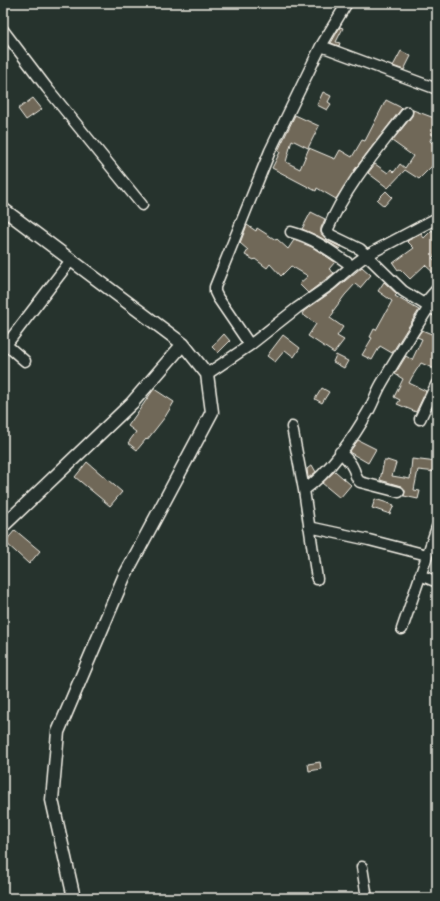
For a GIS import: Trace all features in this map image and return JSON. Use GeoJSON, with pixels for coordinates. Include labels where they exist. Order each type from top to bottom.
{"type":"FeatureCollection","features":[{"type":"Feature","properties":{"kind":"street"},"geometry":{"type":"LineString","coordinates":[[250,345],[218,298],[215,292],[215,287],[270,151],[321,46],[347,3]]}},
{"type":"Feature","properties":{"kind":"street"},"geometry":{"type":"LineString","coordinates":[[3,30],[47,88],[142,205]]}},
{"type":"Feature","properties":{"kind":"street"},"geometry":{"type":"LineString","coordinates":[[321,46],[437,89]]}},
{"type":"Feature","properties":{"kind":"street"},"geometry":{"type":"LineString","coordinates":[[407,112],[361,172],[342,202],[327,231],[328,233],[350,244],[367,255],[386,276],[403,291],[430,307]]}},
{"type":"Feature","properties":{"kind":"street"},"geometry":{"type":"LineString","coordinates":[[3,209],[183,344],[207,374],[212,412],[124,577],[58,732],[52,800],[74,898]]}},
{"type":"Feature","properties":{"kind":"street"},"geometry":{"type":"LineString","coordinates":[[207,374],[250,345],[297,308],[330,285],[367,255],[437,218]]}},
{"type":"Feature","properties":{"kind":"street"},"geometry":{"type":"LineString","coordinates":[[291,232],[305,236],[321,244],[352,266]]}},
{"type":"Feature","properties":{"kind":"street"},"geometry":{"type":"LineString","coordinates":[[24,361],[4,343],[71,260]]}},
{"type":"Feature","properties":{"kind":"street"},"geometry":{"type":"LineString","coordinates":[[304,490],[316,482],[340,452],[368,412],[381,384],[430,307],[437,289]]}},
{"type":"Feature","properties":{"kind":"street"},"geometry":{"type":"LineString","coordinates":[[3,526],[132,403],[183,344]]}},
{"type":"Feature","properties":{"kind":"street"},"geometry":{"type":"LineString","coordinates":[[420,419],[437,383]]}},
{"type":"Feature","properties":{"kind":"street"},"geometry":{"type":"LineString","coordinates":[[292,427],[304,490],[317,578]]}},
{"type":"Feature","properties":{"kind":"street"},"geometry":{"type":"LineString","coordinates":[[340,452],[347,459],[360,482],[399,492]]}},
{"type":"Feature","properties":{"kind":"street"},"geometry":{"type":"LineString","coordinates":[[309,527],[427,555]]}},
{"type":"Feature","properties":{"kind":"street"},"geometry":{"type":"LineString","coordinates":[[402,629],[436,533]]}},
{"type":"Feature","properties":{"kind":"street"},"geometry":{"type":"LineString","coordinates":[[420,576],[437,582]]}},
{"type":"Feature","properties":{"kind":"street"},"geometry":{"type":"LineString","coordinates":[[362,867],[367,898]]}},
{"type":"Feature","properties":{"kind":"building"},"geometry":{"type":"Polygon","coordinates":[[[340,27],[343,28],[336,42],[340,43],[339,46],[331,43],[340,27]]]}},
{"type":"Feature","properties":{"kind":"building"},"geometry":{"type":"Polygon","coordinates":[[[401,51],[411,56],[404,70],[393,66],[401,51]]]}},
{"type":"Feature","properties":{"kind":"building"},"geometry":{"type":"Polygon","coordinates":[[[323,92],[331,96],[328,102],[331,104],[327,110],[317,105],[323,92]]]}},
{"type":"Feature","properties":{"kind":"building"},"geometry":{"type":"Polygon","coordinates":[[[33,98],[42,109],[26,120],[18,109],[33,98]]]}},
{"type":"Feature","properties":{"kind":"building"},"geometry":{"type":"Polygon","coordinates":[[[386,100],[402,108],[358,165],[336,199],[317,188],[316,191],[272,168],[280,152],[278,151],[295,115],[319,126],[308,148],[292,140],[286,162],[300,169],[309,148],[335,159],[340,150],[352,157],[362,140],[365,141],[386,100]]]}},
{"type":"Feature","properties":{"kind":"building"},"geometry":{"type":"Polygon","coordinates":[[[413,110],[437,119],[437,123],[430,141],[437,148],[437,161],[419,179],[405,170],[388,188],[368,173],[375,164],[388,173],[391,169],[394,172],[400,164],[405,168],[413,156],[392,141],[412,116],[413,110]]]}},
{"type":"Feature","properties":{"kind":"building"},"geometry":{"type":"Polygon","coordinates":[[[386,191],[392,197],[384,206],[377,200],[386,191]]]}},
{"type":"Feature","properties":{"kind":"building"},"geometry":{"type":"Polygon","coordinates":[[[311,212],[325,219],[321,228],[321,233],[327,240],[341,247],[340,249],[318,236],[302,229],[311,212]]]}},
{"type":"Feature","properties":{"kind":"building"},"geometry":{"type":"Polygon","coordinates":[[[247,225],[256,231],[257,228],[276,240],[277,239],[288,249],[294,240],[312,247],[335,262],[329,269],[334,273],[308,293],[299,284],[308,276],[291,266],[281,276],[270,264],[267,268],[255,259],[254,260],[245,255],[248,250],[240,243],[247,225]]]}},
{"type":"Feature","properties":{"kind":"building"},"geometry":{"type":"Polygon","coordinates":[[[432,230],[437,235],[437,253],[432,258],[437,262],[437,276],[425,265],[410,279],[400,269],[398,270],[393,263],[414,248],[407,241],[421,234],[424,238],[432,230]]]}},
{"type":"Feature","properties":{"kind":"building"},"geometry":{"type":"Polygon","coordinates":[[[362,267],[371,275],[360,288],[355,284],[333,311],[334,312],[330,318],[343,327],[337,336],[344,340],[334,353],[308,336],[316,324],[302,314],[362,267]]]}},
{"type":"Feature","properties":{"kind":"building"},"geometry":{"type":"Polygon","coordinates":[[[384,282],[397,294],[395,296],[419,310],[392,353],[380,346],[372,360],[362,355],[372,338],[370,337],[374,329],[376,330],[392,301],[378,291],[384,282]]]}},
{"type":"Feature","properties":{"kind":"building"},"geometry":{"type":"Polygon","coordinates":[[[422,330],[434,335],[433,338],[437,339],[437,370],[421,363],[409,383],[426,391],[416,412],[397,404],[400,400],[394,397],[403,379],[395,374],[406,356],[412,360],[422,339],[417,337],[422,330]]]}},
{"type":"Feature","properties":{"kind":"building"},"geometry":{"type":"Polygon","coordinates":[[[224,334],[230,341],[218,353],[212,347],[224,334]]]}},
{"type":"Feature","properties":{"kind":"building"},"geometry":{"type":"Polygon","coordinates":[[[283,335],[300,348],[294,357],[285,350],[275,362],[267,356],[283,335]]]}},
{"type":"Feature","properties":{"kind":"building"},"geometry":{"type":"Polygon","coordinates":[[[336,355],[348,361],[344,368],[333,362],[336,355]]]}},
{"type":"Feature","properties":{"kind":"building"},"geometry":{"type":"Polygon","coordinates":[[[322,388],[329,392],[322,403],[315,399],[322,388]]]}},
{"type":"Feature","properties":{"kind":"building"},"geometry":{"type":"Polygon","coordinates":[[[154,389],[174,402],[165,417],[137,450],[128,443],[136,432],[128,426],[154,389]]]}},
{"type":"Feature","properties":{"kind":"building"},"geometry":{"type":"Polygon","coordinates":[[[437,401],[437,411],[432,409],[437,401]]]}},
{"type":"Feature","properties":{"kind":"building"},"geometry":{"type":"Polygon","coordinates":[[[358,440],[376,449],[368,463],[349,452],[358,440]]]}},
{"type":"Feature","properties":{"kind":"building"},"geometry":{"type":"Polygon","coordinates":[[[412,459],[437,462],[437,472],[418,470],[414,490],[420,491],[418,499],[404,496],[405,491],[401,486],[380,480],[384,461],[387,460],[396,463],[392,476],[410,479],[412,459]]]}},
{"type":"Feature","properties":{"kind":"building"},"geometry":{"type":"Polygon","coordinates":[[[87,462],[122,492],[110,506],[75,477],[87,462]]]}},
{"type":"Feature","properties":{"kind":"building"},"geometry":{"type":"Polygon","coordinates":[[[312,465],[316,472],[308,478],[307,469],[312,465]]]}},
{"type":"Feature","properties":{"kind":"building"},"geometry":{"type":"Polygon","coordinates":[[[335,471],[351,485],[340,498],[322,483],[335,471]]]}},
{"type":"Feature","properties":{"kind":"building"},"geometry":{"type":"Polygon","coordinates":[[[375,499],[394,505],[390,514],[372,508],[375,499]]]}},
{"type":"Feature","properties":{"kind":"building"},"geometry":{"type":"Polygon","coordinates":[[[15,530],[40,551],[29,564],[5,542],[15,530]]]}},
{"type":"Feature","properties":{"kind":"building"},"geometry":{"type":"Polygon","coordinates":[[[320,762],[321,769],[309,771],[308,764],[320,762]]]}}]}
